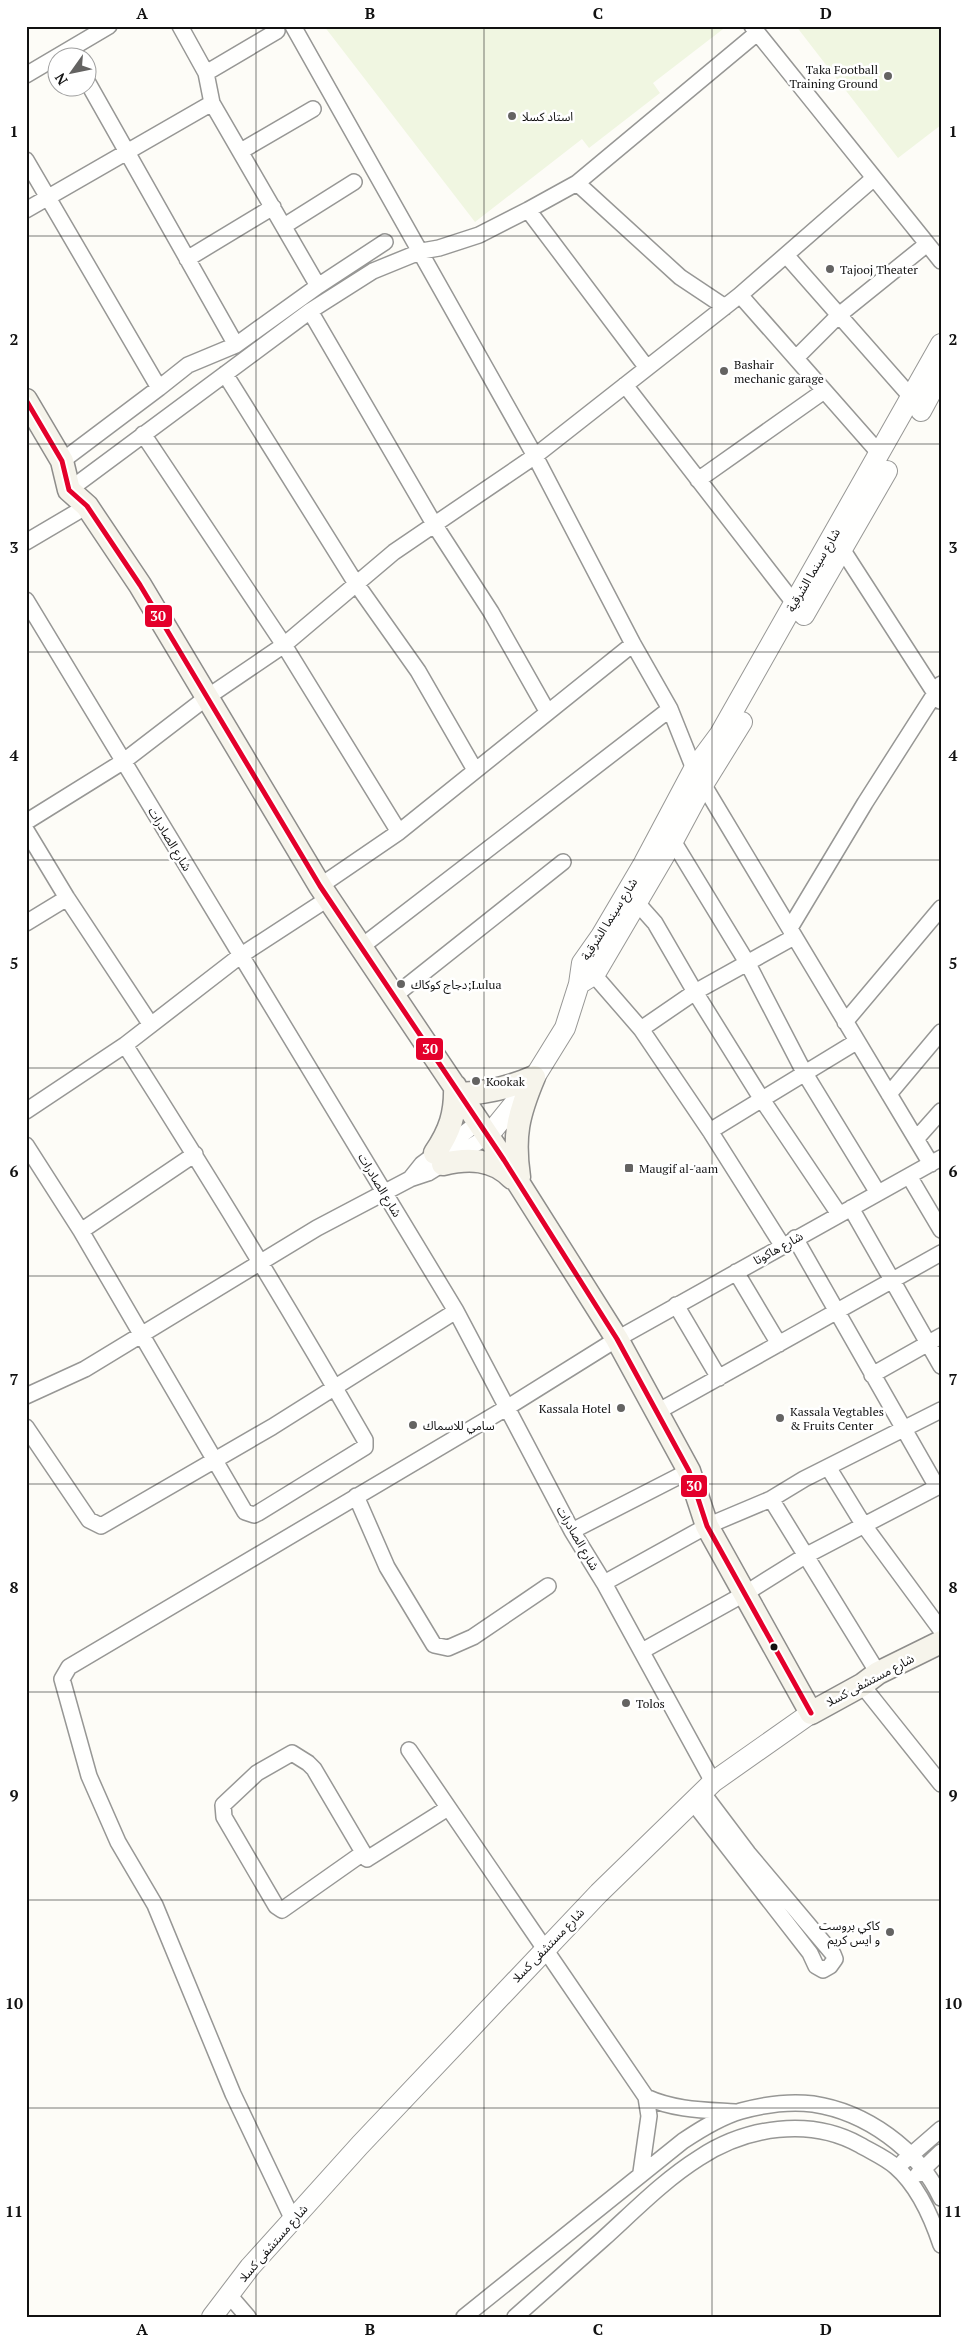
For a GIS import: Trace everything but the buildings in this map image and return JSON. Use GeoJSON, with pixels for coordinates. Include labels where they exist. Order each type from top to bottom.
{"type":"FeatureCollection","features":[{"type":"Feature","properties":{"kind":"main road"},"geometry":{"type":"LineString","coordinates":[[26,400],[62,461],[70,490],[88,506],[140,585],[206,698],[325,892],[393,997],[484,1129],[617,1339],[689,1471],[707,1526],[811,1712]]}},
{"type":"Feature","properties":{"kind":"main road"},"geometry":{"type":"LineString","coordinates":[[458,1090],[486,1093],[533,1080]]}},
{"type":"Feature","properties":{"kind":"main road"},"geometry":{"type":"LineString","coordinates":[[521,1188],[515,1151],[518,1122],[533,1080]]}},
{"type":"Feature","properties":{"kind":"main road"},"geometry":{"type":"LineString","coordinates":[[458,1090],[452,1122],[439,1159],[465,1159],[486,1162],[506,1172],[521,1188]]}},
{"type":"Feature","properties":{"kind":"main road","name":"شارع مستشفى كسلا"},"geometry":{"type":"LineString","coordinates":[[811,1712],[941,1642]]}},
{"type":"Feature","properties":{"kind":"street"},"geometry":{"type":"LineString","coordinates":[[79,48],[108,26]]}},
{"type":"Feature","properties":{"kind":"street"},"geometry":{"type":"LineString","coordinates":[[180,26],[206,74],[212,103],[318,286]]}},
{"type":"Feature","properties":{"kind":"street"},"geometry":{"type":"LineString","coordinates":[[293,26],[422,251],[535,456],[632,644],[670,709],[698,777],[856,1042],[917,1138],[936,1161]]}},
{"type":"Feature","properties":{"kind":"street"},"geometry":{"type":"LineString","coordinates":[[70,490],[310,311],[373,272],[422,251],[439,248],[478,235],[528,210],[577,182],[754,30],[941,261]]}},
{"type":"Feature","properties":{"kind":"street"},"geometry":{"type":"LineString","coordinates":[[206,74],[277,31]]}},
{"type":"Feature","properties":{"kind":"street"},"geometry":{"type":"LineString","coordinates":[[26,75],[48,65]]}},
{"type":"Feature","properties":{"kind":"street"},"geometry":{"type":"LineString","coordinates":[[96,98],[236,345]]}},
{"type":"Feature","properties":{"kind":"street"},"geometry":{"type":"LineString","coordinates":[[26,210],[212,103]]}},
{"type":"Feature","properties":{"kind":"street"},"geometry":{"type":"LineString","coordinates":[[240,151],[312,109]]}},
{"type":"Feature","properties":{"kind":"street"},"geometry":{"type":"LineString","coordinates":[[26,160],[158,388]]}},
{"type":"Feature","properties":{"kind":"street"},"geometry":{"type":"LineString","coordinates":[[26,822],[124,761],[206,698],[284,645],[356,582],[434,524],[535,456],[740,295],[874,178]]}},
{"type":"Feature","properties":{"kind":"street"},"geometry":{"type":"LineString","coordinates":[[284,226],[354,182]]}},
{"type":"Feature","properties":{"kind":"street"},"geometry":{"type":"LineString","coordinates":[[577,182],[680,277],[725,307]]}},
{"type":"Feature","properties":{"kind":"street"},"geometry":{"type":"LineString","coordinates":[[187,259],[273,207]]}},
{"type":"Feature","properties":{"kind":"street"},"geometry":{"type":"LineString","coordinates":[[528,210],[647,368]]}},
{"type":"Feature","properties":{"kind":"street"},"geometry":{"type":"LineString","coordinates":[[62,461],[188,365],[236,345],[318,286],[385,242]]}},
{"type":"Feature","properties":{"kind":"street"},"geometry":{"type":"LineString","coordinates":[[796,358],[839,315],[927,244]]}},
{"type":"Feature","properties":{"kind":"street"},"geometry":{"type":"LineString","coordinates":[[786,255],[912,398]]}},
{"type":"Feature","properties":{"kind":"street"},"geometry":{"type":"LineString","coordinates":[[740,295],[880,454]]}},
{"type":"Feature","properties":{"kind":"street"},"geometry":{"type":"LineString","coordinates":[[310,311],[434,524],[491,612],[547,712]]}},
{"type":"Feature","properties":{"kind":"street","name":"شارع سينما الشرقية"},"geometry":{"type":"LineString","coordinates":[[631,896],[673,841],[698,777],[720,734],[941,344]]}},
{"type":"Feature","properties":{"kind":"street"},"geometry":{"type":"LineString","coordinates":[[226,374],[356,582],[418,671],[475,770]]}},
{"type":"Feature","properties":{"kind":"street","name":"شارع سينما الشرقية"},"geometry":{"type":"LineString","coordinates":[[533,1080],[565,1028],[585,974],[631,896],[661,833],[698,777],[732,741],[941,374]]}},
{"type":"Feature","properties":{"kind":"street"},"geometry":{"type":"LineString","coordinates":[[625,385],[794,604]]}},
{"type":"Feature","properties":{"kind":"street"},"geometry":{"type":"LineString","coordinates":[[698,480],[824,390]]}},
{"type":"Feature","properties":{"kind":"street"},"geometry":{"type":"LineString","coordinates":[[143,434],[284,645],[399,832]]}},
{"type":"Feature","properties":{"kind":"street"},"geometry":{"type":"LineString","coordinates":[[26,542],[88,506]]}},
{"type":"Feature","properties":{"kind":"street"},"geometry":{"type":"LineString","coordinates":[[641,1029],[695,992],[748,964],[792,932],[865,803],[939,694],[842,549]]}},
{"type":"Feature","properties":{"kind":"street","name":"شارع الصادرات"},"geometry":{"type":"LineString","coordinates":[[26,600],[456,1311],[572,1531],[642,1651],[702,1792]]}},
{"type":"Feature","properties":{"kind":"street"},"geometry":{"type":"LineString","coordinates":[[26,1110],[125,1045],[325,892],[632,644]]}},
{"type":"Feature","properties":{"kind":"street"},"geometry":{"type":"LineString","coordinates":[[361,947],[670,709]]}},
{"type":"Feature","properties":{"kind":"street"},"geometry":{"type":"LineString","coordinates":[[26,830],[67,898],[151,1025]]}},
{"type":"Feature","properties":{"kind":"street"},"geometry":{"type":"LineString","coordinates":[[673,841],[748,964],[804,1072],[878,1193]]}},
{"type":"Feature","properties":{"kind":"street"},"geometry":{"type":"LineString","coordinates":[[393,997],[563,862]]}},
{"type":"Feature","properties":{"kind":"street"},"geometry":{"type":"LineString","coordinates":[[631,896],[655,923],[695,992],[762,1098],[845,1211],[934,1340],[941,1366]]}},
{"type":"Feature","properties":{"kind":"street"},"geometry":{"type":"LineString","coordinates":[[26,923],[67,898]]}},
{"type":"Feature","properties":{"kind":"street"},"geometry":{"type":"LineString","coordinates":[[845,1022],[941,908]]}},
{"type":"Feature","properties":{"kind":"street"},"geometry":{"type":"LineString","coordinates":[[585,974],[641,1029],[710,1131],[789,1242],[836,1311],[903,1430],[939,1486],[863,1524],[805,1556],[746,1593],[642,1651]]}},
{"type":"Feature","properties":{"kind":"street"},"geometry":{"type":"LineString","coordinates":[[889,1094],[941,1032]]}},
{"type":"Feature","properties":{"kind":"street"},"geometry":{"type":"LineString","coordinates":[[710,1131],[856,1042]]}},
{"type":"Feature","properties":{"kind":"street"},"geometry":{"type":"LineString","coordinates":[[26,1145],[81,1231],[246,1512],[254,1514],[365,1447],[365,1440],[260,1262],[195,1154],[125,1045]]}},
{"type":"Feature","properties":{"kind":"street"},"geometry":{"type":"LineString","coordinates":[[26,1396],[84,1369],[260,1262],[384,1192],[410,1179],[428,1173],[439,1159],[484,1129],[533,1080]]}},
{"type":"Feature","properties":{"kind":"street"},"geometry":{"type":"LineString","coordinates":[[917,1138],[941,1111]]}},
{"type":"Feature","properties":{"kind":"street"},"geometry":{"type":"LineString","coordinates":[[81,1231],[195,1154]]}},
{"type":"Feature","properties":{"kind":"street","name":"شارع هاكوتا"},"geometry":{"type":"LineString","coordinates":[[293,2220],[233,2094],[156,1905],[118,1842],[90,1776],[62,1679],[69,1667],[508,1407],[617,1339],[936,1161]]}},
{"type":"Feature","properties":{"kind":"street"},"geometry":{"type":"LineString","coordinates":[[909,1176],[941,1230]]}},
{"type":"Feature","properties":{"kind":"street"},"geometry":{"type":"LineString","coordinates":[[657,1412],[941,1253]]}},
{"type":"Feature","properties":{"kind":"street"},"geometry":{"type":"LineString","coordinates":[[736,1272],[779,1344]]}},
{"type":"Feature","properties":{"kind":"street"},"geometry":{"type":"LineString","coordinates":[[676,1305],[719,1378]]}},
{"type":"Feature","properties":{"kind":"street"},"geometry":{"type":"LineString","coordinates":[[26,1427],[89,1520],[101,1526],[216,1460],[456,1311]]}},
{"type":"Feature","properties":{"kind":"street"},"geometry":{"type":"LineString","coordinates":[[872,1375],[934,1340]]}},
{"type":"Feature","properties":{"kind":"street"},"geometry":{"type":"LineString","coordinates":[[604,1583],[707,1526],[771,1499],[828,1467],[941,1410]]}},
{"type":"Feature","properties":{"kind":"street"},"geometry":{"type":"LineString","coordinates":[[828,1467],[863,1524],[941,1630]]}},
{"type":"Feature","properties":{"kind":"street"},"geometry":{"type":"LineString","coordinates":[[572,1531],[689,1471]]}},
{"type":"Feature","properties":{"kind":"street"},"geometry":{"type":"LineString","coordinates":[[356,1496],[387,1567],[434,1645],[448,1648],[473,1637],[548,1586]]}},
{"type":"Feature","properties":{"kind":"street"},"geometry":{"type":"LineString","coordinates":[[771,1499],[805,1556],[870,1679],[941,1784]]}},
{"type":"Feature","properties":{"kind":"street","name":"شارع مستشفى كسلا"},"geometry":{"type":"LineString","coordinates":[[220,2310],[250,2267],[544,1948],[702,1792],[811,1712]]}},
{"type":"Feature","properties":{"kind":"street"},"geometry":{"type":"LineString","coordinates":[[408,1750],[646,2096],[649,2116],[648,2140],[641,2172]]}},
{"type":"Feature","properties":{"kind":"street"},"geometry":{"type":"LineString","coordinates":[[366,1859],[314,1769],[292,1753],[257,1773],[223,1805],[224,1817],[276,1906],[282,1910],[363,1853],[366,1859]]}},
{"type":"Feature","properties":{"kind":"street"},"geometry":{"type":"LineString","coordinates":[[702,1792],[748,1853],[832,1954],[834,1959],[830,1966],[823,1970],[816,1966],[810,1953],[702,1792]]}},
{"type":"Feature","properties":{"kind":"street"},"geometry":{"type":"LineString","coordinates":[[366,1859],[448,1808]]}},
{"type":"Feature","properties":{"kind":"street"},"geometry":{"type":"LineString","coordinates":[[646,2096],[661,2104],[692,2110],[739,2112]]}},
{"type":"Feature","properties":{"kind":"street"},"geometry":{"type":"LineString","coordinates":[[464,2317],[641,2172],[698,2131],[739,2112],[773,2105],[812,2104],[849,2114],[885,2133],[911,2155],[924,2169],[941,2198]]}},
{"type":"Feature","properties":{"kind":"street"},"geometry":{"type":"LineString","coordinates":[[515,2317],[655,2192],[699,2157],[754,2132],[804,2128],[843,2135],[896,2168],[910,2182],[935,2228],[941,2245]]}},
{"type":"Feature","properties":{"kind":"street"},"geometry":{"type":"LineString","coordinates":[[896,2168],[941,2129]]}},
{"type":"Feature","properties":{"kind":"street"},"geometry":{"type":"LineString","coordinates":[[910,2182],[941,2152]]}},
{"type":"Feature","properties":{"kind":"street"},"geometry":{"type":"LineString","coordinates":[[220,2310],[248,2317]]}},
{"type":"Feature","properties":{"kind":"green space","name":"استاد كسلا"},"geometry":{"type":"Polygon","coordinates":[[[324,26],[727,26],[653,83],[660,93],[589,148],[582,139],[475,222],[324,26]]]}},
{"type":"Feature","properties":{"kind":"green space","name":"Taka Football Training Ground"},"geometry":{"type":"Polygon","coordinates":[[[796,26],[941,26],[941,125],[898,158],[796,26]]]}},
{"type":"Feature","properties":{"kind":"transit line","name":"30"},"geometry":{"type":"LineString","coordinates":[[26,400],[62,461],[69,490],[87,506],[140,585],[320,886],[504,1160],[617,1339],[689,1471],[707,1526],[811,1713]]}},
{"type":"Feature","properties":{"kind":"place","name":"Taka Football Training Ground"},"geometry":{"type":"Point","coordinates":[888,76]}},
{"type":"Feature","properties":{"kind":"place","name":"استاد كسلا"},"geometry":{"type":"Point","coordinates":[512,116]}},
{"type":"Feature","properties":{"kind":"place","name":"Tajooj Theater"},"geometry":{"type":"Point","coordinates":[830,269]}},
{"type":"Feature","properties":{"kind":"place","name":"Bashair mechanic garage"},"geometry":{"type":"Point","coordinates":[724,371]}},
{"type":"Feature","properties":{"kind":"place","name":"دجاج كوكاك;Lulua"},"geometry":{"type":"Point","coordinates":[401,984]}},
{"type":"Feature","properties":{"kind":"place","name":"Kookak"},"geometry":{"type":"Point","coordinates":[476,1081]}},
{"type":"Feature","properties":{"kind":"place","name":"Maugif al-'aam"},"geometry":{"type":"Point","coordinates":[629,1168]}},
{"type":"Feature","properties":{"kind":"place","name":"Kassala Hotel"},"geometry":{"type":"Point","coordinates":[621,1408]}},
{"type":"Feature","properties":{"kind":"place","name":"Kassala Vegtables & Fruits Center"},"geometry":{"type":"Point","coordinates":[780,1418]}},
{"type":"Feature","properties":{"kind":"place","name":"سامي للاسماك"},"geometry":{"type":"Point","coordinates":[413,1425]}},
{"type":"Feature","properties":{"kind":"place","name":"Tolos"},"geometry":{"type":"Point","coordinates":[626,1703]}},
{"type":"Feature","properties":{"kind":"place","name":"كاكي بروست و ايس كريم"},"geometry":{"type":"Point","coordinates":[890,1932]}}]}
